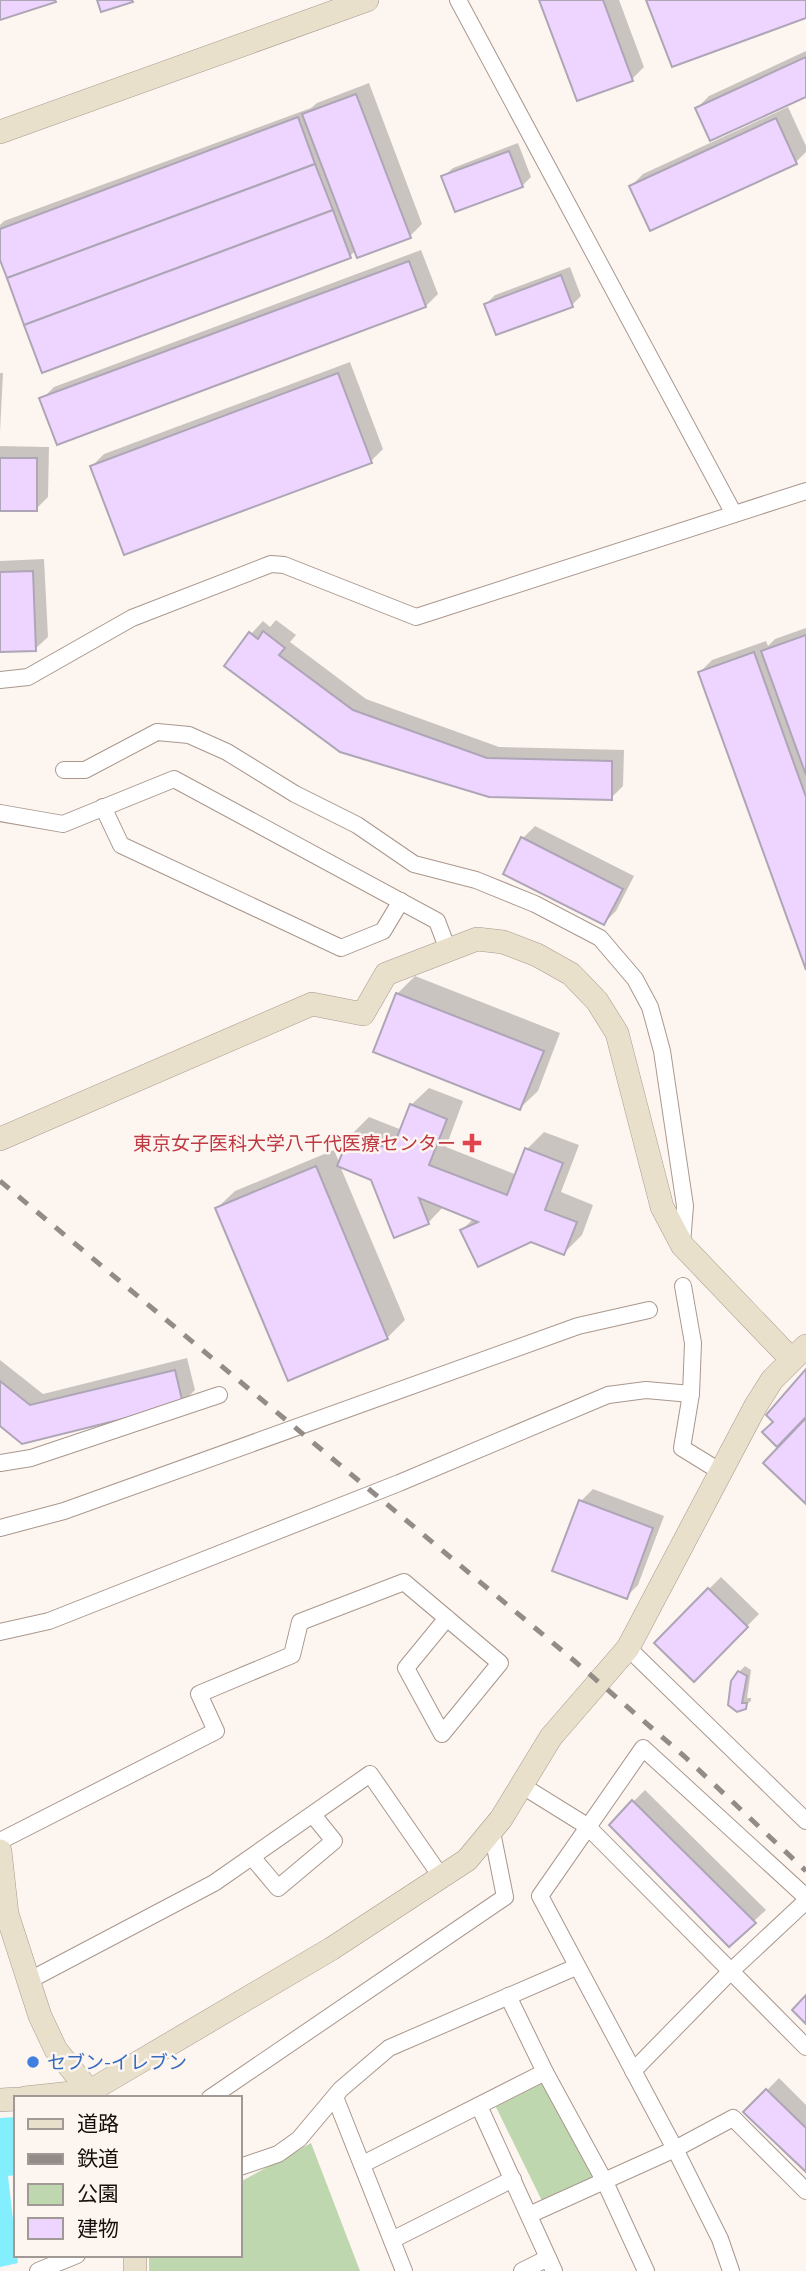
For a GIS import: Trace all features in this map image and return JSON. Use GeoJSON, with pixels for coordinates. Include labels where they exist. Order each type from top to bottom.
{"type":"FeatureCollection","features":[{"type":"Feature","properties":{"kind":"street"},"geometry":{"type":"LineString","coordinates":[[0,132],[367,0]]}},
{"type":"Feature","properties":{"kind":"street"},"geometry":{"type":"LineString","coordinates":[[458,0],[734,514]]}},
{"type":"Feature","properties":{"kind":"street"},"geometry":{"type":"LineString","coordinates":[[0,680],[28,677],[132,618],[271,564],[284,565],[416,617],[806,491]]}},
{"type":"Feature","properties":{"kind":"street"},"geometry":{"type":"LineString","coordinates":[[64,770],[85,770],[157,732],[188,735],[227,752],[295,794],[357,825],[414,864],[476,880],[535,904],[600,938],[635,979],[650,1007],[662,1051],[685,1206],[682,1245]]}},
{"type":"Feature","properties":{"kind":"street"},"geometry":{"type":"LineString","coordinates":[[0,813],[63,824],[174,779],[437,920],[447,950]]}},
{"type":"Feature","properties":{"kind":"street"},"geometry":{"type":"LineString","coordinates":[[103,807],[121,845],[341,948],[383,931],[401,901]]}},
{"type":"Feature","properties":{"kind":"street"},"geometry":{"type":"LineString","coordinates":[[0,1139],[312,1004],[363,1014],[386,974],[477,939],[503,942],[537,955],[571,974],[597,1001],[617,1033],[662,1207],[682,1245],[799,1353],[772,1380],[628,1648],[551,1737],[492,1832],[467,1860],[331,1949],[92,2094],[58,2096]]}},
{"type":"Feature","properties":{"kind":"street"},"geometry":{"type":"LineString","coordinates":[[683,1286],[693,1343],[691,1394],[682,1448],[721,1472]]}},
{"type":"Feature","properties":{"kind":"street"},"geometry":{"type":"LineString","coordinates":[[0,1528],[64,1511],[578,1326],[649,1310]]}},
{"type":"Feature","properties":{"kind":"street"},"geometry":{"type":"LineString","coordinates":[[0,1632],[49,1621],[386,1488],[608,1395],[646,1390],[691,1394]]}},
{"type":"Feature","properties":{"kind":"street"},"geometry":{"type":"LineString","coordinates":[[0,1463],[31,1458],[219,1395]]}},
{"type":"Feature","properties":{"kind":"street"},"geometry":{"type":"LineString","coordinates":[[0,1841],[216,1731],[200,1694],[292,1655],[300,1622],[404,1582],[447,1618],[500,1664],[442,1734],[406,1668],[447,1618]]}},
{"type":"Feature","properties":{"kind":"street"},"geometry":{"type":"LineString","coordinates":[[628,1648],[806,1821]]}},
{"type":"Feature","properties":{"kind":"street"},"geometry":{"type":"LineString","coordinates":[[633,2071],[806,1899],[643,1748],[540,1896],[576,1967],[675,2149],[720,2239],[731,2271]]}},
{"type":"Feature","properties":{"kind":"street"},"geometry":{"type":"LineString","coordinates":[[28,1981],[214,1883],[370,1774],[442,1878]]}},
{"type":"Feature","properties":{"kind":"street"},"geometry":{"type":"LineString","coordinates":[[521,1785],[587,1826],[806,2047]]}},
{"type":"Feature","properties":{"kind":"street"},"geometry":{"type":"LineString","coordinates":[[252,1857],[278,1888],[334,1841],[313,1815]]}},
{"type":"Feature","properties":{"kind":"street"},"geometry":{"type":"LineString","coordinates":[[213,2096],[505,1898],[492,1832]]}},
{"type":"Feature","properties":{"kind":"street"},"geometry":{"type":"LineString","coordinates":[[0,1851],[7,1914],[28,1981],[56,2050],[92,2094]]}},
{"type":"Feature","properties":{"kind":"street"},"geometry":{"type":"LineString","coordinates":[[242,2166],[269,2158],[288,2147],[335,2097],[389,2048],[576,1967]]}},
{"type":"Feature","properties":{"kind":"street"},"geometry":{"type":"LineString","coordinates":[[508,1996],[545,2072],[605,2182],[646,2271]]}},
{"type":"Feature","properties":{"kind":"street"},"geometry":{"type":"LineString","coordinates":[[363,2164],[545,2072]]}},
{"type":"Feature","properties":{"kind":"street"},"geometry":{"type":"LineString","coordinates":[[335,2097],[404,2271]]}},
{"type":"Feature","properties":{"kind":"street"},"geometry":{"type":"LineString","coordinates":[[479,2106],[551,2264],[522,2271]]}},
{"type":"Feature","properties":{"kind":"street"},"geometry":{"type":"LineString","coordinates":[[529,2216],[675,2149],[733,2118],[806,2190]]}},
{"type":"Feature","properties":{"kind":"street"},"geometry":{"type":"LineString","coordinates":[[392,2240],[513,2179]]}},
{"type":"Feature","properties":{"kind":"street"},"geometry":{"type":"LineString","coordinates":[[38,2271],[72,2257]]}},
{"type":"Feature","properties":{"kind":"green space"},"geometry":{"type":"Polygon","coordinates":[[[538,2083],[545,2085],[595,2173],[593,2182],[543,2203],[495,2105],[538,2083]]]}},
{"type":"Feature","properties":{"kind":"green space"},"geometry":{"type":"Polygon","coordinates":[[[311,2143],[360,2271],[149,2271],[149,2257],[242,2257],[242,2181],[311,2143]]]}},
{"type":"Feature","properties":{"kind":"water"},"geometry":{"type":"Polygon","coordinates":[[[14,2117],[14,2175],[8,2176],[14,2228],[14,2257],[17,2257],[18,2263],[0,2267],[0,2118],[14,2117]]]}},
{"type":"Feature","properties":{"kind":"building"},"geometry":{"type":"Polygon","coordinates":[[[0,0],[55,0],[56,2],[0,20],[0,0]]]}},
{"type":"Feature","properties":{"kind":"building"},"geometry":{"type":"Polygon","coordinates":[[[97,0],[132,0],[133,2],[101,12],[97,0]]]}},
{"type":"Feature","properties":{"kind":"building"},"geometry":{"type":"Polygon","coordinates":[[[539,0],[603,0],[633,81],[577,101],[539,0]]]}},
{"type":"Feature","properties":{"kind":"building"},"geometry":{"type":"Polygon","coordinates":[[[646,0],[806,0],[806,18],[672,67],[646,0]]]}},
{"type":"Feature","properties":{"kind":"building"},"geometry":{"type":"Polygon","coordinates":[[[806,57],[806,97],[710,141],[695,108],[806,57]]]}},
{"type":"Feature","properties":{"kind":"building"},"geometry":{"type":"Polygon","coordinates":[[[356,94],[411,238],[357,258],[302,114],[356,94]]]}},
{"type":"Feature","properties":{"kind":"building"},"geometry":{"type":"Polygon","coordinates":[[[298,117],[315,164],[7,278],[0,260],[0,229],[298,117]]]}},
{"type":"Feature","properties":{"kind":"building"},"geometry":{"type":"Polygon","coordinates":[[[776,118],[797,164],[650,231],[629,186],[776,118]]]}},
{"type":"Feature","properties":{"kind":"building"},"geometry":{"type":"Polygon","coordinates":[[[509,151],[523,187],[455,212],[441,176],[509,151]]]}},
{"type":"Feature","properties":{"kind":"building"},"geometry":{"type":"Polygon","coordinates":[[[315,164],[333,210],[24,325],[7,278],[315,164]]]}},
{"type":"Feature","properties":{"kind":"building"},"geometry":{"type":"Polygon","coordinates":[[[333,210],[351,258],[42,373],[24,325],[333,210]]]}},
{"type":"Feature","properties":{"kind":"building"},"geometry":{"type":"Polygon","coordinates":[[[409,261],[426,307],[57,445],[39,398],[409,261]]]}},
{"type":"Feature","properties":{"kind":"building"},"geometry":{"type":"Polygon","coordinates":[[[561,275],[573,307],[496,335],[484,304],[561,275]]]}},
{"type":"Feature","properties":{"kind":"building"},"geometry":{"type":"Polygon","coordinates":[[[338,373],[372,463],[124,555],[90,466],[338,373]]]}},
{"type":"Feature","properties":{"kind":"building"},"geometry":{"type":"Polygon","coordinates":[[[0,458],[37,458],[37,511],[0,511],[0,458]]]}},
{"type":"Feature","properties":{"kind":"building"},"geometry":{"type":"Polygon","coordinates":[[[33,571],[36,651],[0,652],[0,572],[33,571]]]}},
{"type":"Feature","properties":{"kind":"building"},"geometry":{"type":"Polygon","coordinates":[[[263,631],[285,648],[279,655],[353,710],[487,758],[612,761],[612,800],[489,797],[340,752],[224,666],[249,632],[258,639],[263,631]]]}},
{"type":"Feature","properties":{"kind":"building"},"geometry":{"type":"Polygon","coordinates":[[[806,635],[806,775],[761,651],[806,635]]]}},
{"type":"Feature","properties":{"kind":"building"},"geometry":{"type":"Polygon","coordinates":[[[754,652],[806,797],[806,970],[698,672],[754,652]]]}},
{"type":"Feature","properties":{"kind":"building"},"geometry":{"type":"Polygon","coordinates":[[[521,837],[623,889],[604,925],[503,874],[521,837]]]}},
{"type":"Feature","properties":{"kind":"building"},"geometry":{"type":"Polygon","coordinates":[[[396,993],[544,1051],[520,1110],[373,1052],[396,993]]]}},
{"type":"Feature","properties":{"kind":"building"},"geometry":{"type":"Polygon","coordinates":[[[410,1104],[447,1119],[429,1165],[507,1195],[525,1148],[563,1163],[545,1210],[577,1222],[564,1255],[531,1242],[478,1267],[460,1230],[478,1222],[419,1198],[429,1224],[394,1238],[371,1180],[337,1166],[350,1134],[392,1150],[410,1104]]]}},
{"type":"Feature","properties":{"kind":"building"},"geometry":{"type":"Polygon","coordinates":[[[316,1166],[388,1339],[288,1381],[215,1208],[316,1166]]]}},
{"type":"Feature","properties":{"kind":"building"},"geometry":{"type":"Polygon","coordinates":[[[806,1369],[806,1417],[777,1447],[762,1432],[773,1422],[766,1415],[806,1369]]]}},
{"type":"Feature","properties":{"kind":"building"},"geometry":{"type":"Polygon","coordinates":[[[175,1370],[183,1404],[22,1444],[0,1426],[0,1381],[30,1405],[175,1370]]]}},
{"type":"Feature","properties":{"kind":"building"},"geometry":{"type":"Polygon","coordinates":[[[806,1418],[806,1504],[763,1463],[806,1418]]]}},
{"type":"Feature","properties":{"kind":"building"},"geometry":{"type":"Polygon","coordinates":[[[579,1500],[653,1528],[627,1599],[552,1571],[579,1500]]]}},
{"type":"Feature","properties":{"kind":"building"},"geometry":{"type":"Polygon","coordinates":[[[708,1588],[748,1627],[694,1682],[654,1643],[708,1588]]]}},
{"type":"Feature","properties":{"kind":"building"},"geometry":{"type":"Polygon","coordinates":[[[738,1671],[747,1676],[742,1703],[747,1703],[746,1709],[737,1712],[728,1705],[731,1681],[738,1671]]]}},
{"type":"Feature","properties":{"kind":"building"},"geometry":{"type":"Polygon","coordinates":[[[632,1800],[756,1923],[729,1947],[609,1825],[632,1800]]]}},
{"type":"Feature","properties":{"kind":"building"},"geometry":{"type":"Polygon","coordinates":[[[806,1995],[806,2024],[792,2010],[806,1995]]]}},
{"type":"Feature","properties":{"kind":"building"},"geometry":{"type":"Polygon","coordinates":[[[766,2089],[806,2128],[806,2172],[743,2112],[766,2089]]]}},
{"type":"Feature","properties":{"kind":"railway"},"geometry":{"type":"LineString","coordinates":[[0,1181],[571,1658],[684,1756],[806,1871]]}},
{"type":"Feature","properties":{"kind":"place","name":"東京女子医科大学八千代医療センター"},"geometry":{"type":"Point","coordinates":[472,1143]}},
{"type":"Feature","properties":{"kind":"place","name":"セブン-イレブン"},"geometry":{"type":"Point","coordinates":[33,2062]}}]}
